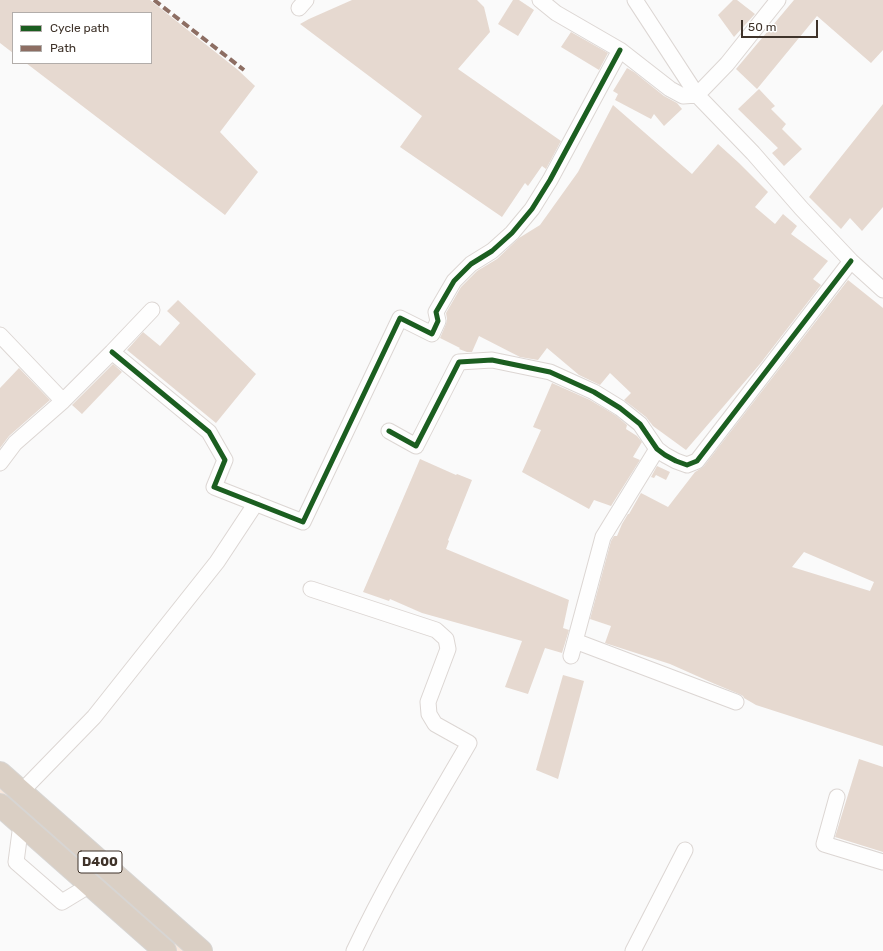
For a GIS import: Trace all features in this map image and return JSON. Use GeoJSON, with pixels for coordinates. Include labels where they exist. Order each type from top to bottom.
{"type":"FeatureCollection","features":[{"type":"Feature","properties":{"kind":"highway","name":"D400"},"geometry":{"type":"LineString","coordinates":[[0,773],[201,951]]}},
{"type":"Feature","properties":{"kind":"highway","name":"D400"},"geometry":{"type":"LineString","coordinates":[[1,809],[21,824],[165,951]]}},
{"type":"Feature","properties":{"kind":"street"},"geometry":{"type":"LineString","coordinates":[[540,0],[556,13],[620,50],[670,89],[683,96],[697,95],[727,64],[778,0]]}},
{"type":"Feature","properties":{"kind":"street"},"geometry":{"type":"LineString","coordinates":[[635,0],[697,95],[753,153],[801,208],[851,261],[883,290]]}},
{"type":"Feature","properties":{"kind":"street"},"geometry":{"type":"LineString","coordinates":[[112,352],[209,432],[225,460],[214,487],[303,522],[400,318],[432,334],[438,322],[436,312],[454,281],[471,264],[492,252],[512,233],[532,209],[550,180],[620,50]]}},
{"type":"Feature","properties":{"kind":"street"},"geometry":{"type":"LineString","coordinates":[[389,431],[416,446],[459,362],[492,360],[550,372],[594,392],[620,408],[640,424],[657,449],[676,461],[688,465],[697,460],[851,261]]}},
{"type":"Feature","properties":{"kind":"street"},"geometry":{"type":"LineString","coordinates":[[0,463],[15,443],[63,401],[152,310]]}},
{"type":"Feature","properties":{"kind":"street"},"geometry":{"type":"LineString","coordinates":[[0,335],[63,401]]}},
{"type":"Feature","properties":{"kind":"street"},"geometry":{"type":"LineString","coordinates":[[657,449],[603,537],[573,649],[736,702]]}},
{"type":"Feature","properties":{"kind":"street"},"geometry":{"type":"LineString","coordinates":[[21,792],[94,717],[217,562],[256,503]]}},
{"type":"Feature","properties":{"kind":"street"},"geometry":{"type":"LineString","coordinates":[[311,589],[436,630],[446,639],[448,649],[428,702],[429,714],[435,724],[469,743],[416,835],[354,951]]}},
{"type":"Feature","properties":{"kind":"street"},"geometry":{"type":"LineString","coordinates":[[837,798],[824,844],[883,862]]}},
{"type":"Feature","properties":{"kind":"street"},"geometry":{"type":"LineString","coordinates":[[21,824],[16,862],[62,902],[90,885]]}},
{"type":"Feature","properties":{"kind":"street"},"geometry":{"type":"LineString","coordinates":[[633,951],[685,850]]}},
{"type":"Feature","properties":{"kind":"shaded area"},"geometry":{"type":"Polygon","coordinates":[[[0,783],[189,951],[172,951],[0,798],[0,783]]]}},
{"type":"Feature","properties":{"kind":"building"},"geometry":{"type":"Polygon","coordinates":[[[0,0],[150,0],[238,70],[255,86],[220,132],[258,172],[225,215],[27,64],[152,64],[152,12],[12,12],[12,52],[0,43],[0,0]]]}},
{"type":"Feature","properties":{"kind":"building"},"geometry":{"type":"Polygon","coordinates":[[[352,0],[477,0],[484,7],[490,32],[458,69],[561,141],[546,169],[542,166],[528,186],[525,183],[502,217],[400,147],[422,116],[300,24],[352,0]]]}},
{"type":"Feature","properties":{"kind":"building"},"geometry":{"type":"Polygon","coordinates":[[[513,0],[519,0],[534,10],[518,36],[498,24],[513,0]]]}},
{"type":"Feature","properties":{"kind":"building"},"geometry":{"type":"Polygon","coordinates":[[[733,0],[737,0],[755,14],[734,37],[718,15],[733,0]]]}},
{"type":"Feature","properties":{"kind":"building"},"geometry":{"type":"Polygon","coordinates":[[[794,0],[883,0],[883,50],[871,63],[817,16],[757,89],[736,69],[794,0]]]}},
{"type":"Feature","properties":{"kind":"building"},"geometry":{"type":"Polygon","coordinates":[[[571,32],[608,53],[599,70],[561,47],[571,32]]]}},
{"type":"Feature","properties":{"kind":"building"},"geometry":{"type":"Polygon","coordinates":[[[627,68],[664,96],[677,103],[682,109],[664,126],[654,114],[651,119],[615,100],[618,94],[613,91],[627,68]]]}},
{"type":"Feature","properties":{"kind":"building"},"geometry":{"type":"Polygon","coordinates":[[[759,89],[775,106],[771,109],[786,124],[782,129],[802,149],[784,166],[772,153],[778,148],[738,109],[759,89]]]}},
{"type":"Feature","properties":{"kind":"building"},"geometry":{"type":"Polygon","coordinates":[[[883,104],[883,207],[862,231],[850,218],[841,229],[809,197],[883,104]]]}},
{"type":"Feature","properties":{"kind":"building"},"geometry":{"type":"Polygon","coordinates":[[[613,105],[692,174],[718,144],[768,192],[755,207],[775,224],[783,214],[797,226],[791,234],[828,261],[813,279],[821,285],[760,364],[686,450],[653,426],[646,417],[624,400],[631,393],[610,373],[600,385],[579,375],[547,348],[538,360],[520,357],[479,336],[472,352],[459,349],[460,348],[440,338],[446,324],[446,313],[461,287],[477,271],[497,259],[519,238],[540,225],[578,172],[613,105]]]}},
{"type":"Feature","properties":{"kind":"building"},"geometry":{"type":"Polygon","coordinates":[[[848,280],[883,308],[883,746],[756,705],[739,694],[670,664],[605,643],[611,626],[590,619],[611,541],[614,536],[617,536],[622,524],[641,493],[668,507],[695,472],[704,466],[848,280]],[[804,552],[792,567],[870,591],[874,582],[804,552]]]}},
{"type":"Feature","properties":{"kind":"building"},"geometry":{"type":"Polygon","coordinates":[[[178,300],[256,374],[216,423],[127,350],[143,332],[160,346],[180,323],[167,311],[178,300]]]}},
{"type":"Feature","properties":{"kind":"building"},"geometry":{"type":"Polygon","coordinates":[[[113,364],[122,372],[82,414],[72,405],[113,364]]]}},
{"type":"Feature","properties":{"kind":"building"},"geometry":{"type":"Polygon","coordinates":[[[19,368],[50,400],[9,436],[0,448],[0,388],[19,368]]]}},
{"type":"Feature","properties":{"kind":"building"},"geometry":{"type":"Polygon","coordinates":[[[552,383],[590,400],[615,415],[627,425],[626,429],[637,436],[642,442],[633,457],[640,460],[611,506],[594,500],[589,509],[522,472],[541,430],[533,427],[552,383]]]}},
{"type":"Feature","properties":{"kind":"building"},"geometry":{"type":"Polygon","coordinates":[[[420,459],[456,475],[457,474],[472,480],[448,540],[446,549],[569,600],[563,628],[569,630],[562,653],[545,648],[528,694],[505,687],[522,641],[422,613],[390,599],[389,601],[363,592],[420,459]]]}},
{"type":"Feature","properties":{"kind":"building"},"geometry":{"type":"Polygon","coordinates":[[[657,466],[670,472],[666,480],[656,475],[654,478],[651,477],[657,466]]]}},
{"type":"Feature","properties":{"kind":"building"},"geometry":{"type":"Polygon","coordinates":[[[563,675],[584,681],[558,779],[536,770],[563,675]]]}},
{"type":"Feature","properties":{"kind":"building"},"geometry":{"type":"Polygon","coordinates":[[[859,759],[883,767],[883,852],[835,837],[859,759]]]}},
{"type":"Feature","properties":{"kind":"marked path"},"geometry":{"type":"LineString","coordinates":[[154,0],[244,70]]}},
{"type":"Feature","properties":{"kind":"cycle path"},"geometry":{"type":"LineString","coordinates":[[112,352],[209,432],[225,460],[214,487],[303,522],[400,318],[432,334],[438,321],[436,312],[454,281],[471,264],[492,251],[512,233],[532,209],[550,180],[620,50]]}},
{"type":"Feature","properties":{"kind":"cycle path"},"geometry":{"type":"LineString","coordinates":[[389,431],[416,446],[459,362],[492,360],[550,372],[594,392],[620,408],[640,424],[657,449],[676,461],[687,465],[697,461],[851,261]]}}]}
